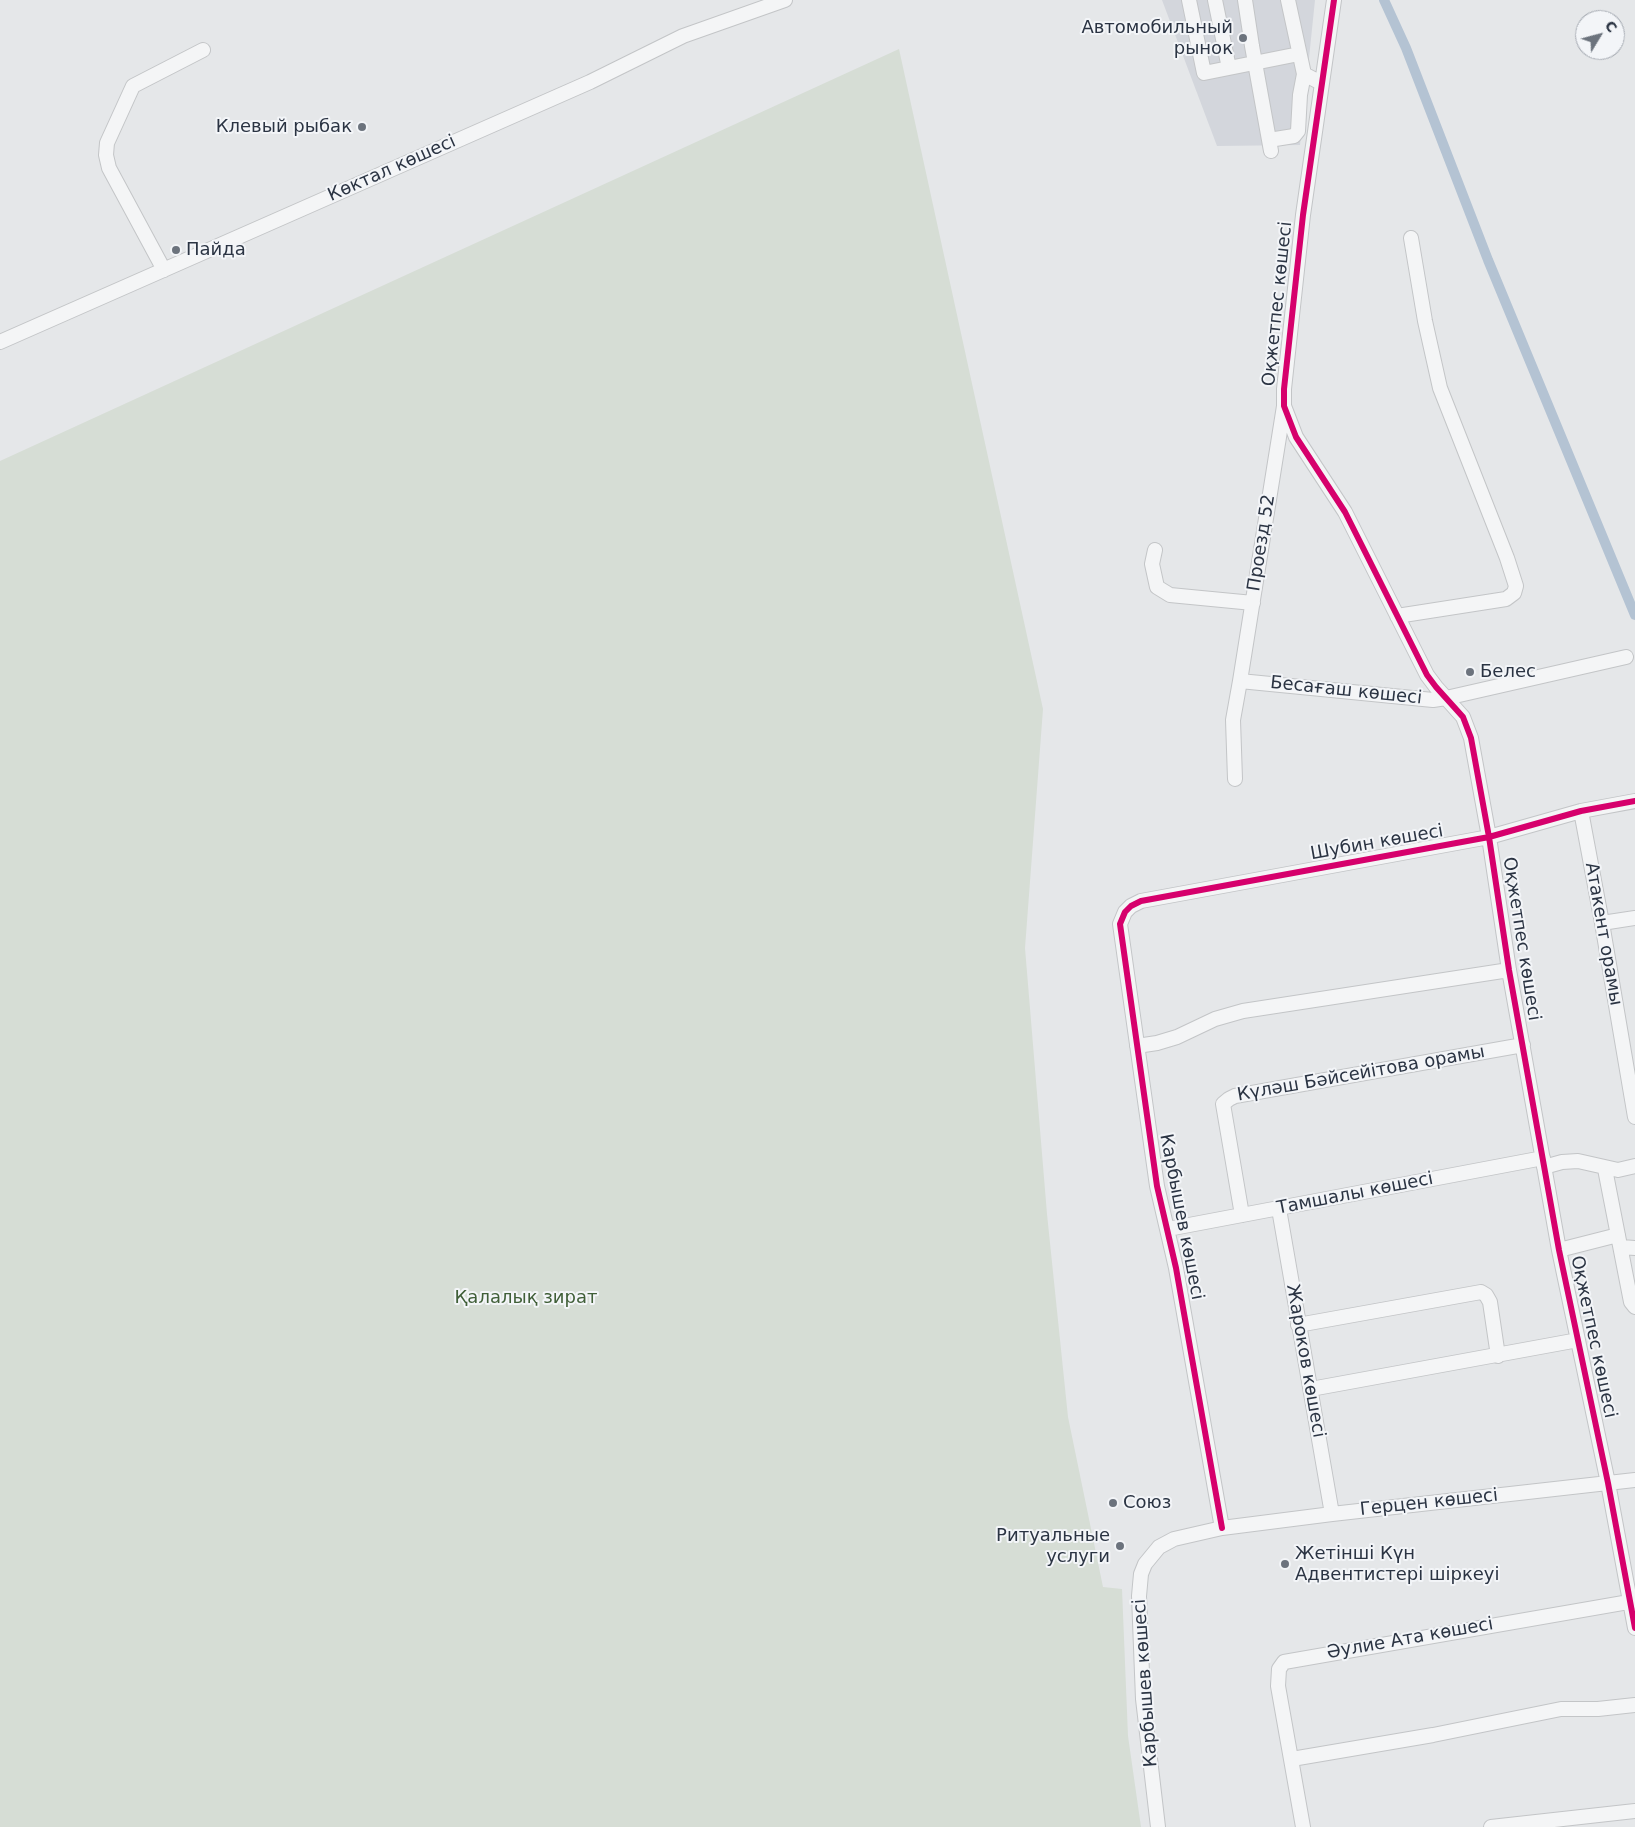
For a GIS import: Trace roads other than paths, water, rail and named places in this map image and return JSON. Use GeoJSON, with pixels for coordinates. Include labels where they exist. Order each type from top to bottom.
{"type":"FeatureCollection","features":[{"type":"Feature","properties":{"kind":"street","name":"Көктал көшесі"},"geometry":{"type":"LineString","coordinates":[[0,342],[590,82],[683,36],[785,0]]}},
{"type":"Feature","properties":{"kind":"street"},"geometry":{"type":"LineString","coordinates":[[1189,0],[1204,72],[1255,64],[1299,54]]}},
{"type":"Feature","properties":{"kind":"street"},"geometry":{"type":"LineString","coordinates":[[1215,0],[1229,68]]}},
{"type":"Feature","properties":{"kind":"street"},"geometry":{"type":"LineString","coordinates":[[1245,0],[1270,146],[1294,136],[1298,131],[1300,95],[1304,74],[1288,0]]}},
{"type":"Feature","properties":{"kind":"street","name":"Оқжетпес көшесі"},"geometry":{"type":"LineString","coordinates":[[1334,0],[1303,215],[1284,389],[1284,406],[1296,437],[1345,512],[1428,675],[1463,717],[1467,726],[1477,763],[1509,970],[1559,1250],[1633,1601],[1635,1628]]}},
{"type":"Feature","properties":{"kind":"street"},"geometry":{"type":"LineString","coordinates":[[164,270],[109,168],[106,155],[107,143],[133,86],[203,50]]}},
{"type":"Feature","properties":{"kind":"street"},"geometry":{"type":"LineString","coordinates":[[1304,74],[1321,83]]}},
{"type":"Feature","properties":{"kind":"street"},"geometry":{"type":"LineString","coordinates":[[1398,616],[1506,599],[1514,593],[1516,586],[1507,558],[1440,388],[1425,322],[1410,238]]}},
{"type":"Feature","properties":{"kind":"street","name":"Проезд 52"},"geometry":{"type":"LineString","coordinates":[[1235,779],[1232,720],[1253,603],[1284,406]]}},
{"type":"Feature","properties":{"kind":"street"},"geometry":{"type":"LineString","coordinates":[[1155,550],[1152,564],[1157,588],[1170,595],[1253,603]]}},
{"type":"Feature","properties":{"kind":"street","name":"Бесағаш көшесі"},"geometry":{"type":"LineString","coordinates":[[1240,680],[1433,700],[1626,658]]}},
{"type":"Feature","properties":{"kind":"street","name":"Шубин көшесі"},"geometry":{"type":"LineString","coordinates":[[1124,912],[1141,902],[1489,837],[1581,811],[1635,801]]}},
{"type":"Feature","properties":{"kind":"street","name":"Атакент орамы"},"geometry":{"type":"LineString","coordinates":[[1581,811],[1635,1117]]}},
{"type":"Feature","properties":{"kind":"street","name":"Карбышев көшесі"},"geometry":{"type":"LineString","coordinates":[[1124,912],[1120,924],[1158,1186],[1176,1268],[1222,1528],[1174,1539],[1159,1547],[1145,1564],[1141,1574],[1139,1596],[1143,1699],[1158,1827]]}},
{"type":"Feature","properties":{"kind":"street"},"geometry":{"type":"LineString","coordinates":[[1602,923],[1635,918]]}},
{"type":"Feature","properties":{"kind":"street"},"geometry":{"type":"LineString","coordinates":[[1137,1046],[1158,1043],[1177,1037],[1215,1020],[1243,1012],[1509,970]]}},
{"type":"Feature","properties":{"kind":"street","name":"Күләш Бәйсейітова орамы"},"geometry":{"type":"LineString","coordinates":[[1242,1215],[1223,1104],[1229,1099],[1235,1096],[1523,1045]]}},
{"type":"Feature","properties":{"kind":"street","name":"Тамшалы көшесі"},"geometry":{"type":"LineString","coordinates":[[1168,1229],[1543,1162],[1578,1161],[1618,1170],[1635,1166]]}},
{"type":"Feature","properties":{"kind":"street"},"geometry":{"type":"LineString","coordinates":[[1605,1168],[1631,1302],[1635,1308]]}},
{"type":"Feature","properties":{"kind":"street","name":"Жароков көшесі"},"geometry":{"type":"LineString","coordinates":[[1279,1209],[1332,1514]]}},
{"type":"Feature","properties":{"kind":"street"},"geometry":{"type":"LineString","coordinates":[[1619,1241],[1635,1248]]}},
{"type":"Feature","properties":{"kind":"street","name":"Оқжетпес көшесі"},"geometry":{"type":"LineString","coordinates":[[1559,1250],[1619,1241]]}},
{"type":"Feature","properties":{"kind":"street"},"geometry":{"type":"LineString","coordinates":[[1298,1326],[1481,1292],[1486,1295],[1490,1302],[1498,1356]]}},
{"type":"Feature","properties":{"kind":"street"},"geometry":{"type":"LineString","coordinates":[[1311,1389],[1578,1340]]}},
{"type":"Feature","properties":{"kind":"street","name":"Герцен көшесі"},"geometry":{"type":"LineString","coordinates":[[1222,1528],[1635,1480]]}},
{"type":"Feature","properties":{"kind":"street","name":"Әулие Ата көшесі"},"geometry":{"type":"LineString","coordinates":[[1304,1827],[1278,1686],[1279,1669],[1284,1662],[1633,1601]]}},
{"type":"Feature","properties":{"kind":"street"},"geometry":{"type":"LineString","coordinates":[[1292,1759],[1433,1735],[1561,1709],[1598,1709],[1635,1705]]}},
{"type":"Feature","properties":{"kind":"street"},"geometry":{"type":"LineString","coordinates":[[1492,1827],[1635,1811]]}},
{"type":"Feature","properties":{"kind":"waterway"},"geometry":{"type":"LineString","coordinates":[[1384,0],[1406,48],[1488,260],[1635,615]]}},
{"type":"Feature","properties":{"kind":"place","name":"Автомобильный рынок"},"geometry":{"type":"Point","coordinates":[1243,38]}},
{"type":"Feature","properties":{"kind":"place","name":"Клевый рыбак"},"geometry":{"type":"Point","coordinates":[362,127]}},
{"type":"Feature","properties":{"kind":"place","name":"Пайда"},"geometry":{"type":"Point","coordinates":[176,250]}},
{"type":"Feature","properties":{"kind":"place","name":"Белес"},"geometry":{"type":"Point","coordinates":[1470,672]}},
{"type":"Feature","properties":{"kind":"place","name":"Союз"},"geometry":{"type":"Point","coordinates":[1113,1503]}},
{"type":"Feature","properties":{"kind":"place","name":"Ритуальные услуги"},"geometry":{"type":"Point","coordinates":[1120,1546]}},
{"type":"Feature","properties":{"kind":"place","name":"Жетінші Күн Адвентистері шіркеуі"},"geometry":{"type":"Point","coordinates":[1285,1564]}},
{"type":"Feature","properties":{"kind":"park label","name":"Қалалық зират"},"geometry":{"type":"Point","coordinates":[526,1298]}}]}
